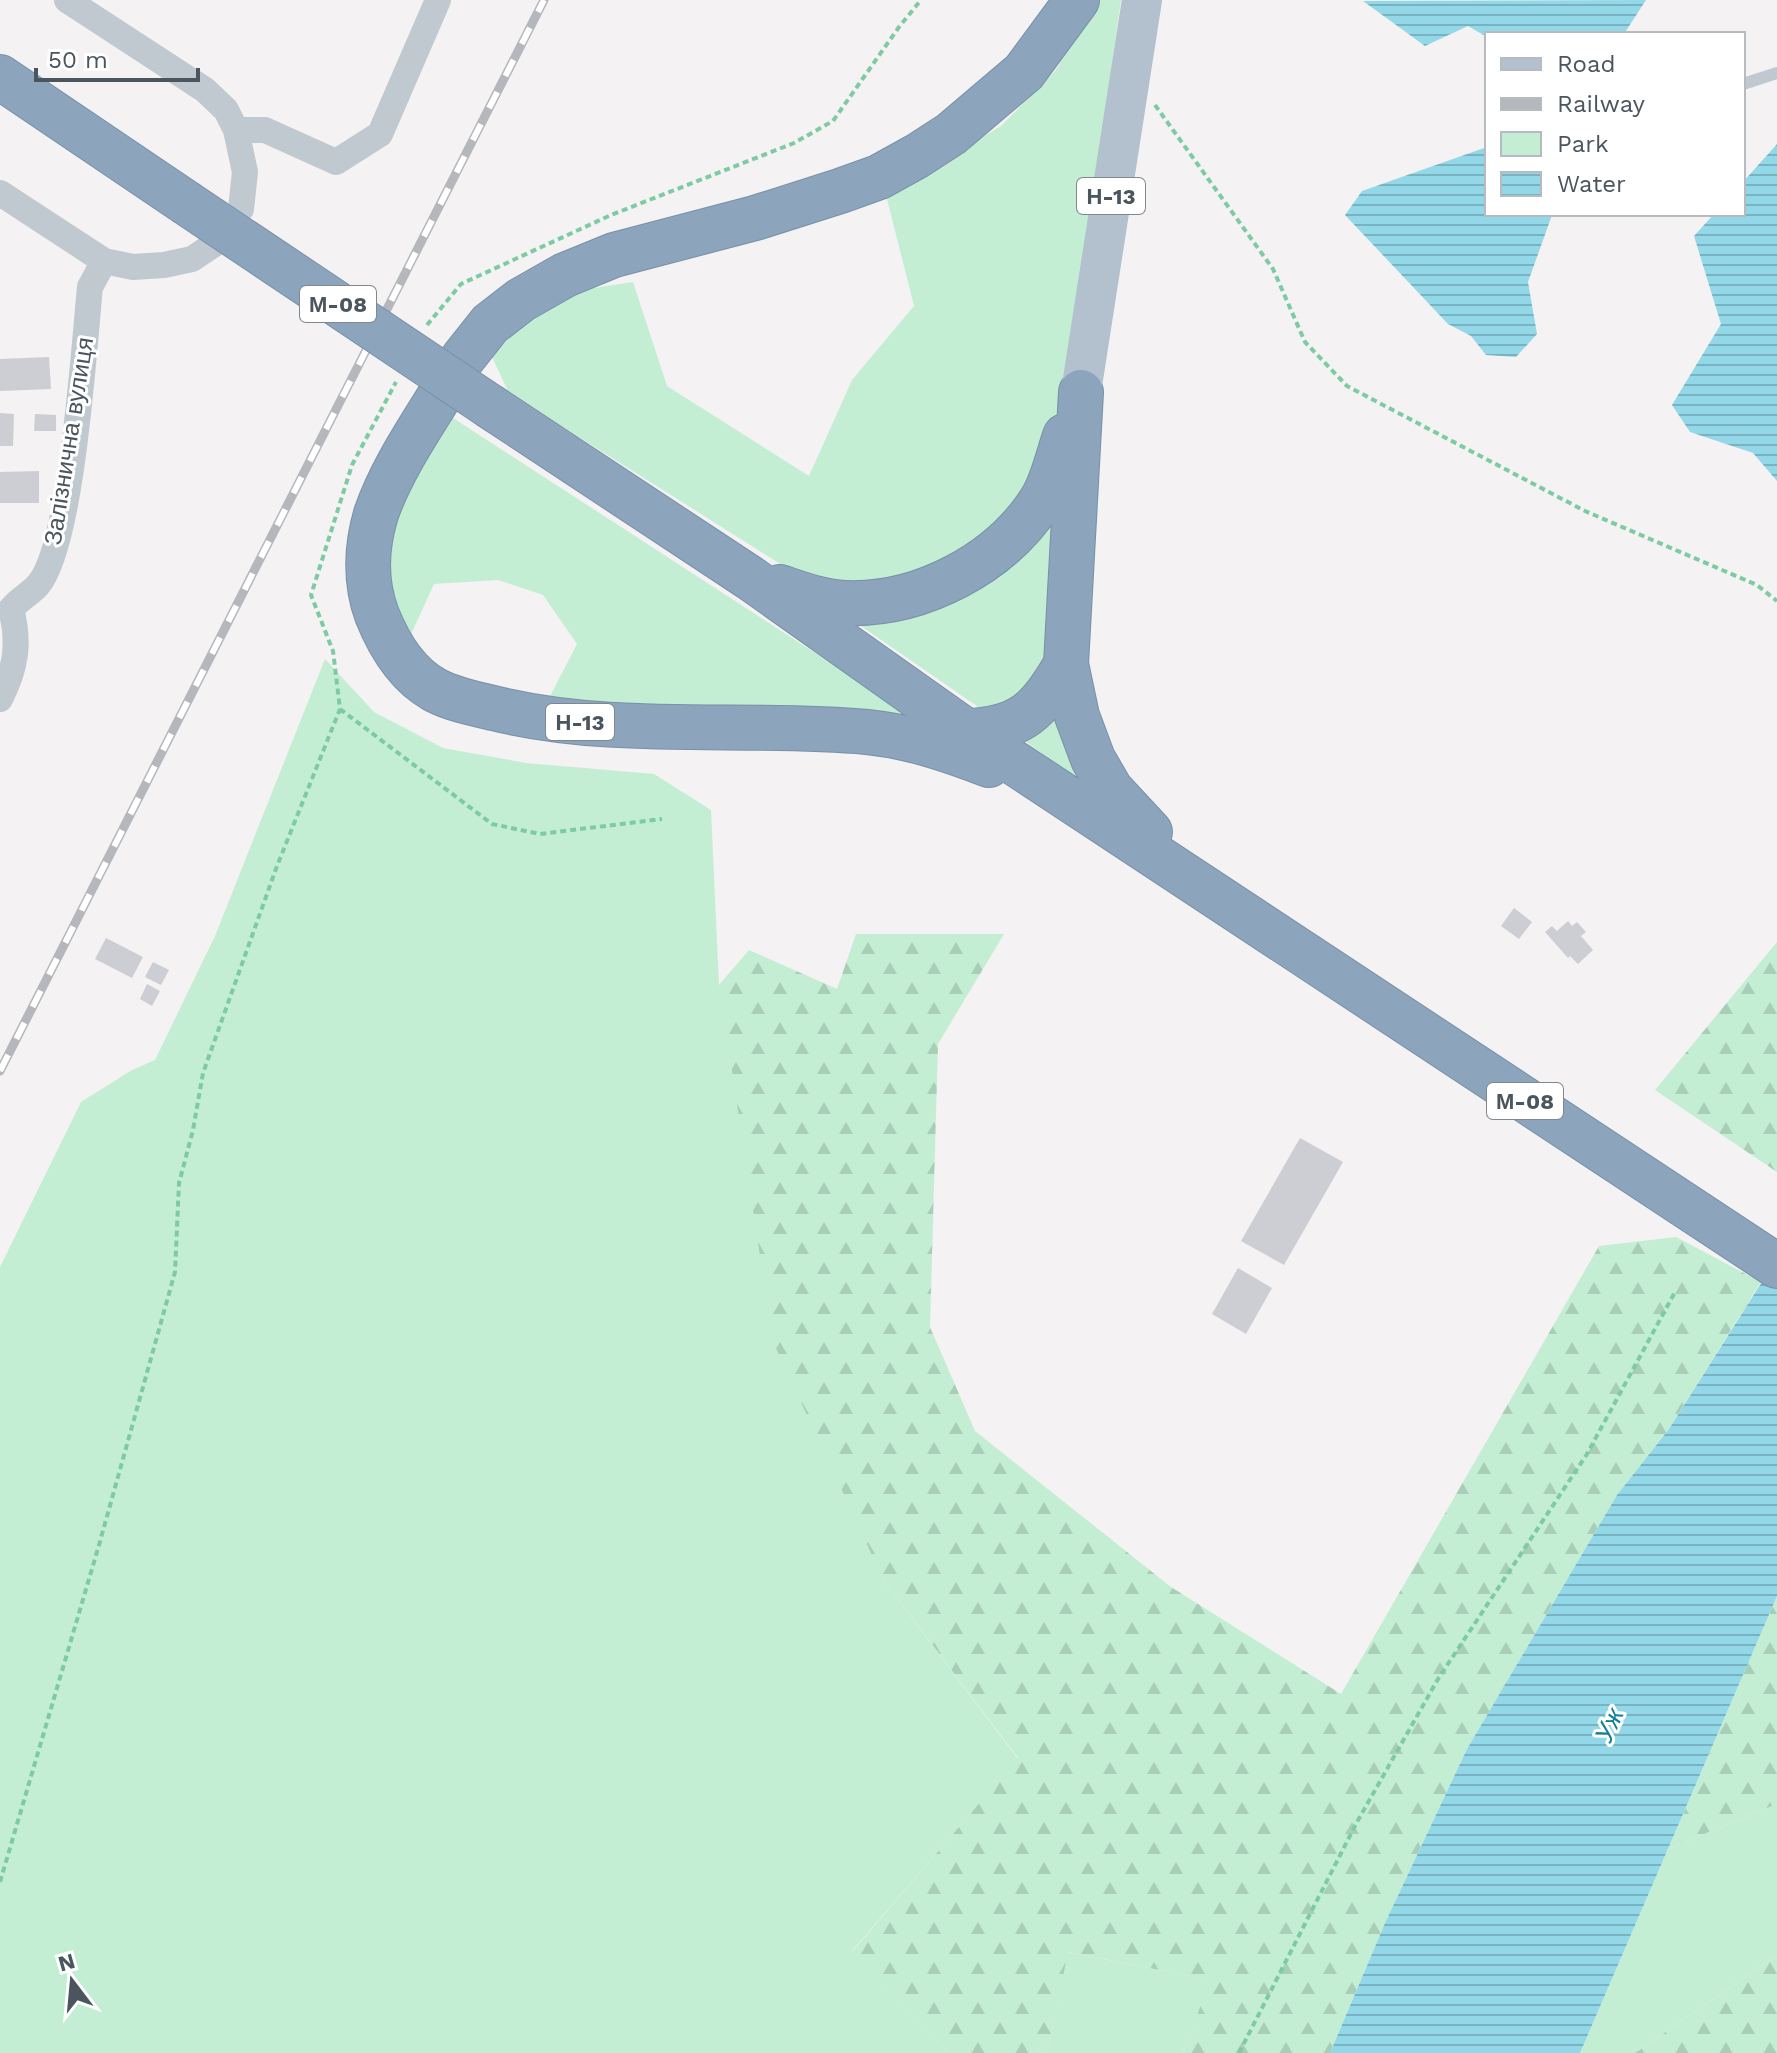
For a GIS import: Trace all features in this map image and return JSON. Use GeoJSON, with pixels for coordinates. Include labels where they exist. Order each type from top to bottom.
{"type":"FeatureCollection","features":[{"type":"Feature","properties":{"kind":"highway"},"geometry":{"type":"LineString","coordinates":[[463,358],[490,324],[521,300],[565,275],[614,255],[755,218],[840,191],[879,177],[917,156],[961,126],[1024,72],[1077,0]]}},
{"type":"Feature","properties":{"kind":"highway","name":"М-08"},"geometry":{"type":"LineString","coordinates":[[0,77],[750,578],[966,731],[1777,1266]]}},
{"type":"Feature","properties":{"kind":"highway","name":"Н-13"},"geometry":{"type":"LineString","coordinates":[[750,578],[820,600],[846,603],[881,600],[927,589],[969,571],[994,554],[1018,531],[1043,497],[1081,392]]}},
{"type":"Feature","properties":{"kind":"highway","name":"Н-13"},"geometry":{"type":"LineString","coordinates":[[1081,392],[1066,664],[1077,716],[1093,759],[1111,790],[1205,888]]}},
{"type":"Feature","properties":{"kind":"highway","name":"Н-13"},"geometry":{"type":"LineString","coordinates":[[439,397],[392,479],[376,515],[369,547],[368,573],[374,607],[386,637],[405,666],[436,690],[522,715],[590,723],[870,732],[923,742],[1052,788]]}},
{"type":"Feature","properties":{"kind":"highway","name":"Н-13"},"geometry":{"type":"LineString","coordinates":[[966,731],[993,731],[1035,709],[1066,664]]}},
{"type":"Feature","properties":{"kind":"main road","name":"Н-13"},"geometry":{"type":"LineString","coordinates":[[1081,392],[1142,0]]}},
{"type":"Feature","properties":{"kind":"street"},"geometry":{"type":"LineString","coordinates":[[67,0],[205,90],[226,110],[236,130],[245,172],[241,209]]}},
{"type":"Feature","properties":{"kind":"street"},"geometry":{"type":"LineString","coordinates":[[236,130],[265,130],[336,162],[362,147],[380,134],[438,0]]}},
{"type":"Feature","properties":{"kind":"street"},"geometry":{"type":"LineString","coordinates":[[0,193],[104,261],[133,267],[164,265],[192,259],[213,245]]}},
{"type":"Feature","properties":{"kind":"street","name":"Залізнична вулиця"},"geometry":{"type":"LineString","coordinates":[[0,699],[11,676],[17,651],[16,629],[6,603],[38,585],[56,545],[70,469],[90,287],[104,261]]}},
{"type":"Feature","properties":{"kind":"lane"},"geometry":{"type":"LineString","coordinates":[[1745,83],[1777,73]]}},
{"type":"Feature","properties":{"kind":"path"},"geometry":{"type":"LineString","coordinates":[[423,333],[430,320],[461,284],[611,215],[794,143],[833,121],[921,0]]}},
{"type":"Feature","properties":{"kind":"path"},"geometry":{"type":"LineString","coordinates":[[1131,70],[1273,269],[1305,342],[1347,386],[1585,511],[1757,585],[1777,601]]}},
{"type":"Feature","properties":{"kind":"path"},"geometry":{"type":"LineString","coordinates":[[0,1882],[104,1530],[175,1272],[179,1183],[203,1073],[277,866],[340,709],[333,651],[311,595],[352,465],[402,373]]}},
{"type":"Feature","properties":{"kind":"path"},"geometry":{"type":"LineString","coordinates":[[340,709],[492,824],[540,834],[662,819]]}},
{"type":"Feature","properties":{"kind":"path"},"geometry":{"type":"LineString","coordinates":[[1239,2053],[1357,1822],[1438,1679],[1587,1454],[1675,1292]]}},
{"type":"Feature","properties":{"kind":"green space"},"geometry":{"type":"Polygon","coordinates":[[[1099,0],[1121,0],[1065,396],[1047,465],[987,544],[882,590],[801,577],[509,393],[492,357],[527,318],[568,292],[633,282],[667,386],[809,476],[852,380],[914,306],[886,195],[1001,126],[1055,71],[1099,0]]]}},
{"type":"Feature","properties":{"kind":"green space"},"geometry":{"type":"Polygon","coordinates":[[[450,416],[917,719],[545,706],[577,644],[543,595],[498,580],[434,584],[407,643],[396,630],[383,547],[408,481],[450,416]]]}},
{"type":"Feature","properties":{"kind":"green space"},"geometry":{"type":"Polygon","coordinates":[[[1053,496],[1052,648],[1018,701],[984,711],[848,617],[1053,496]]]}},
{"type":"Feature","properties":{"kind":"green space"},"geometry":{"type":"Polygon","coordinates":[[[325,659],[374,712],[443,748],[526,763],[654,774],[711,810],[719,985],[884,1581],[1018,1759],[852,1951],[949,2053],[0,2053],[0,1267],[81,1102],[132,1070],[155,1060],[215,936],[325,659]]]}},
{"type":"Feature","properties":{"kind":"green space"},"geometry":{"type":"Polygon","coordinates":[[[1053,706],[1102,796],[1012,732],[1053,706]]]}},
{"type":"Feature","properties":{"kind":"green space"},"geometry":{"type":"Polygon","coordinates":[[[856,934],[1004,934],[938,1044],[930,1327],[975,1431],[1171,1587],[1341,1694],[1599,1246],[1676,1237],[1761,1282],[1669,1429],[1617,1495],[1467,1749],[1385,1923],[1330,2053],[1183,2053],[1210,1980],[1068,1952],[1049,2045],[1036,2053],[949,2053],[852,1952],[1018,1758],[884,1581],[773,1342],[719,985],[749,950],[837,989],[856,934]]]}},
{"type":"Feature","properties":{"kind":"green space"},"geometry":{"type":"Polygon","coordinates":[[[1777,942],[1777,1172],[1655,1090],[1777,942]]]}},
{"type":"Feature","properties":{"kind":"green space"},"geometry":{"type":"Polygon","coordinates":[[[1777,1596],[1777,1804],[1668,1849],[1777,1596]]]}},
{"type":"Feature","properties":{"kind":"green space"},"geometry":{"type":"Polygon","coordinates":[[[1777,1804],[1777,1955],[1635,2053],[1580,2053],[1668,1849],[1777,1804]]]}},
{"type":"Feature","properties":{"kind":"green space"},"geometry":{"type":"Polygon","coordinates":[[[1067,1952],[1211,1980],[1183,2053],[1036,2053],[1049,2045],[1067,1952]]]}},
{"type":"Feature","properties":{"kind":"green space"},"geometry":{"type":"Polygon","coordinates":[[[1777,1955],[1777,2053],[1635,2053],[1777,1955]]]}},
{"type":"Feature","properties":{"kind":"water"},"geometry":{"type":"Polygon","coordinates":[[[1646,0],[1625,32],[1485,32],[1485,36],[1468,26],[1425,46],[1363,1],[1646,0]]]}},
{"type":"Feature","properties":{"kind":"water"},"geometry":{"type":"Polygon","coordinates":[[[1777,144],[1777,481],[1753,453],[1690,432],[1672,405],[1721,324],[1694,236],[1712,216],[1745,216],[1745,180],[1777,144]]]}},
{"type":"Feature","properties":{"kind":"water"},"geometry":{"type":"Polygon","coordinates":[[[1485,148],[1485,216],[1552,216],[1528,282],[1537,334],[1516,357],[1486,355],[1471,336],[1448,324],[1345,215],[1362,191],[1485,148]]]}},
{"type":"Feature","properties":{"kind":"water","name":"Уж"},"geometry":{"type":"Polygon","coordinates":[[[1777,1258],[1777,1596],[1580,2053],[1330,2053],[1385,1923],[1467,1749],[1617,1495],[1669,1429],[1777,1258]]]}},
{"type":"Feature","properties":{"kind":"building"},"geometry":{"type":"Polygon","coordinates":[[[49,357],[51,389],[0,391],[0,359],[49,357]]]}},
{"type":"Feature","properties":{"kind":"building"},"geometry":{"type":"Polygon","coordinates":[[[0,413],[14,414],[13,446],[0,446],[0,413]]]}},
{"type":"Feature","properties":{"kind":"building"},"geometry":{"type":"Polygon","coordinates":[[[35,414],[56,415],[56,431],[34,431],[35,414]]]}},
{"type":"Feature","properties":{"kind":"building"},"geometry":{"type":"Polygon","coordinates":[[[39,471],[39,503],[0,503],[0,472],[39,471]]]}},
{"type":"Feature","properties":{"kind":"building"},"geometry":{"type":"Polygon","coordinates":[[[1514,908],[1532,922],[1519,939],[1501,926],[1514,908]]]}},
{"type":"Feature","properties":{"kind":"building"},"geometry":{"type":"Polygon","coordinates":[[[1568,921],[1572,926],[1577,922],[1586,932],[1581,936],[1593,950],[1578,964],[1570,956],[1568,958],[1545,932],[1552,926],[1557,931],[1568,921]]]}},
{"type":"Feature","properties":{"kind":"building"},"geometry":{"type":"Polygon","coordinates":[[[106,938],[143,957],[132,978],[95,959],[106,938]]]}},
{"type":"Feature","properties":{"kind":"building"},"geometry":{"type":"Polygon","coordinates":[[[153,962],[169,970],[161,985],[145,977],[153,962]]]}},
{"type":"Feature","properties":{"kind":"building"},"geometry":{"type":"Polygon","coordinates":[[[147,984],[160,991],[152,1006],[140,999],[147,984]]]}},
{"type":"Feature","properties":{"kind":"building"},"geometry":{"type":"Polygon","coordinates":[[[1300,1138],[1343,1162],[1284,1265],[1241,1241],[1300,1138]]]}},
{"type":"Feature","properties":{"kind":"building"},"geometry":{"type":"Polygon","coordinates":[[[1238,1268],[1272,1288],[1246,1334],[1212,1314],[1238,1268]]]}},
{"type":"Feature","properties":{"kind":"railway"},"geometry":{"type":"LineString","coordinates":[[0,1071],[544,0]]}}]}
